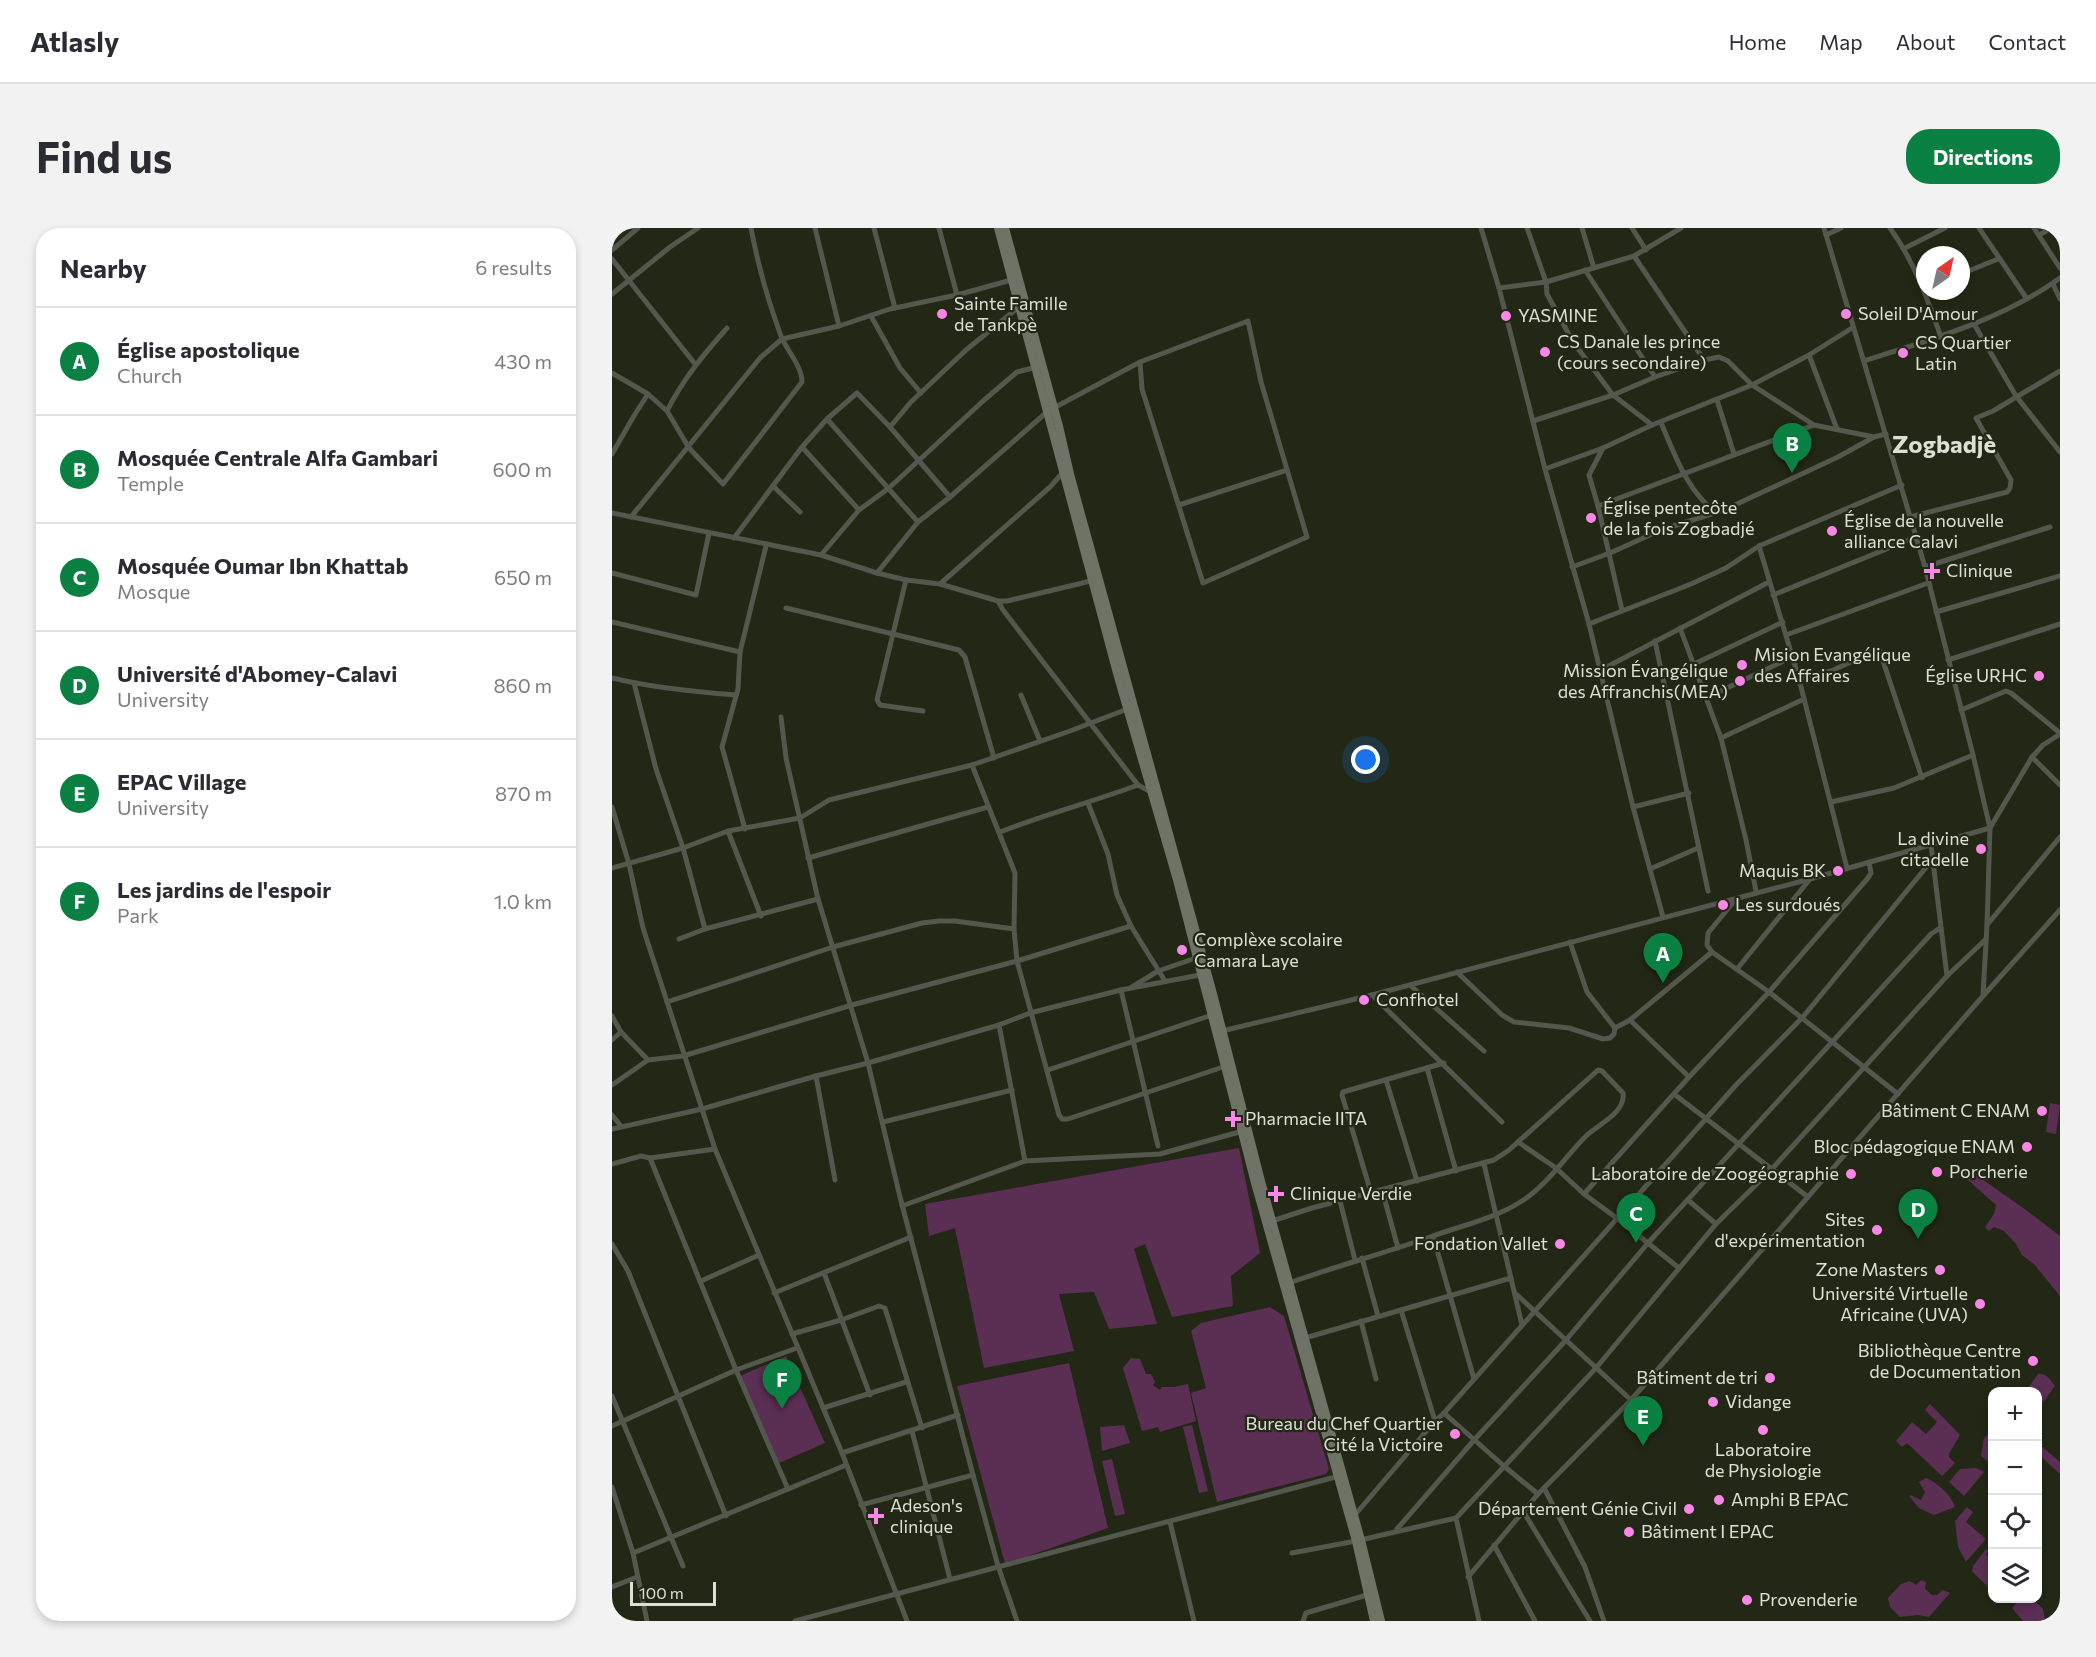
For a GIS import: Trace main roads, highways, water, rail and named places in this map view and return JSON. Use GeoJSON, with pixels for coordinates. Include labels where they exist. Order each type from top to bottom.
{"type":"FeatureCollection","features":[{"type":"Feature","properties":{"kind":"main road"},"geometry":{"type":"LineString","coordinates":[[998,228],[1015,279],[1132,708],[1140,755],[1155,792],[1245,1131],[1381,1621]]}},
{"type":"Feature","properties":{"kind":"main road"},"geometry":{"type":"LineString","coordinates":[[1005,228],[1015,279]]}},
{"type":"Feature","properties":{"kind":"main road"},"geometry":{"type":"LineString","coordinates":[[1155,792],[1196,958],[1204,974],[1212,1016],[1220,1032],[1226,1066],[1272,1221],[1294,1309],[1305,1338],[1340,1475],[1354,1516],[1367,1595],[1374,1621]]}},
{"type":"Feature","properties":{"kind":"place","name":"Sainte Famille de Tankpè"},"geometry":{"type":"Point","coordinates":[942,314]}},
{"type":"Feature","properties":{"kind":"place","name":"Soleil D'Amour"},"geometry":{"type":"Point","coordinates":[1846,314]}},
{"type":"Feature","properties":{"kind":"place","name":"YASMINE"},"geometry":{"type":"Point","coordinates":[1506,316]}},
{"type":"Feature","properties":{"kind":"place","name":"CS Danale les prince (cours secondaire)"},"geometry":{"type":"Point","coordinates":[1545,352]}},
{"type":"Feature","properties":{"kind":"place","name":"CS Quartier Latin"},"geometry":{"type":"Point","coordinates":[1903,353]}},
{"type":"Feature","properties":{"kind":"place","name":"Mosquée Centrale Alfa Gambari"},"geometry":{"type":"Point","coordinates":[1792,473]}},
{"type":"Feature","properties":{"kind":"place","name":"Église pentecôte de la fois Zogbadjé"},"geometry":{"type":"Point","coordinates":[1591,518]}},
{"type":"Feature","properties":{"kind":"place","name":"Église de la nouvelle alliance Calavi"},"geometry":{"type":"Point","coordinates":[1832,531]}},
{"type":"Feature","properties":{"kind":"place","name":"Clinique"},"geometry":{"type":"Point","coordinates":[1932,571]}},
{"type":"Feature","properties":{"kind":"place","name":"Mision Evangélique des Affaires"},"geometry":{"type":"Point","coordinates":[1742,665]}},
{"type":"Feature","properties":{"kind":"place","name":"Église URHC"},"geometry":{"type":"Point","coordinates":[2039,676]}},
{"type":"Feature","properties":{"kind":"place","name":"Mission Évangélique des Affranchis(MEA)"},"geometry":{"type":"Point","coordinates":[1740,681]}},
{"type":"Feature","properties":{"kind":"place","name":"La divine citadelle"},"geometry":{"type":"Point","coordinates":[1981,849]}},
{"type":"Feature","properties":{"kind":"place","name":"Maquis BK"},"geometry":{"type":"Point","coordinates":[1838,871]}},
{"type":"Feature","properties":{"kind":"place","name":"Les surdoués"},"geometry":{"type":"Point","coordinates":[1723,905]}},
{"type":"Feature","properties":{"kind":"place","name":"Complèxe scolaire Camara Laye"},"geometry":{"type":"Point","coordinates":[1182,950]}},
{"type":"Feature","properties":{"kind":"place","name":"Église apostolique"},"geometry":{"type":"Point","coordinates":[1663,983]}},
{"type":"Feature","properties":{"kind":"place","name":"Confhotel"},"geometry":{"type":"Point","coordinates":[1364,1000]}},
{"type":"Feature","properties":{"kind":"place","name":"Bâtiment C ENAM"},"geometry":{"type":"Point","coordinates":[2042,1111]}},
{"type":"Feature","properties":{"kind":"place","name":"Pharmacie IITA"},"geometry":{"type":"Point","coordinates":[1233,1119]}},
{"type":"Feature","properties":{"kind":"place","name":"Bloc pédagogique ENAM"},"geometry":{"type":"Point","coordinates":[2027,1147]}},
{"type":"Feature","properties":{"kind":"place","name":"Porcherie"},"geometry":{"type":"Point","coordinates":[1937,1172]}},
{"type":"Feature","properties":{"kind":"place","name":"Laboratoire de Zoogéographie"},"geometry":{"type":"Point","coordinates":[1851,1174]}},
{"type":"Feature","properties":{"kind":"place","name":"Clinique Verdie"},"geometry":{"type":"Point","coordinates":[1276,1194]}},
{"type":"Feature","properties":{"kind":"place","name":"Sites d'expérimentation"},"geometry":{"type":"Point","coordinates":[1877,1230]}},
{"type":"Feature","properties":{"kind":"place","name":"Université d'Abomey-Calavi"},"geometry":{"type":"Point","coordinates":[1918,1239]}},
{"type":"Feature","properties":{"kind":"place","name":"Mosquée Oumar Ibn Khattab"},"geometry":{"type":"Point","coordinates":[1636,1243]}},
{"type":"Feature","properties":{"kind":"place","name":"Fondation Vallet"},"geometry":{"type":"Point","coordinates":[1560,1244]}},
{"type":"Feature","properties":{"kind":"place","name":"Zone Masters"},"geometry":{"type":"Point","coordinates":[1940,1270]}},
{"type":"Feature","properties":{"kind":"place","name":"Université Virtuelle Africaine (UVA)"},"geometry":{"type":"Point","coordinates":[1980,1304]}},
{"type":"Feature","properties":{"kind":"place","name":"Bibliothèque Centre de Documentation"},"geometry":{"type":"Point","coordinates":[2033,1361]}},
{"type":"Feature","properties":{"kind":"place","name":"Bâtiment de tri"},"geometry":{"type":"Point","coordinates":[1770,1378]}},
{"type":"Feature","properties":{"kind":"place","name":"Vidange"},"geometry":{"type":"Point","coordinates":[1713,1402]}},
{"type":"Feature","properties":{"kind":"place","name":"Les jardins de l'espoir"},"geometry":{"type":"Point","coordinates":[782,1409]}},
{"type":"Feature","properties":{"kind":"place","name":"Laboratoire de Physiologie"},"geometry":{"type":"Point","coordinates":[1763,1430]}},
{"type":"Feature","properties":{"kind":"place","name":"Bureau du Chef Quartier Cité la Victoire"},"geometry":{"type":"Point","coordinates":[1455,1434]}},
{"type":"Feature","properties":{"kind":"place","name":"EPAC Village"},"geometry":{"type":"Point","coordinates":[1643,1446]}},
{"type":"Feature","properties":{"kind":"place","name":"Amphi B EPAC"},"geometry":{"type":"Point","coordinates":[1719,1500]}},
{"type":"Feature","properties":{"kind":"place","name":"Département Génie Civil"},"geometry":{"type":"Point","coordinates":[1689,1509]}},
{"type":"Feature","properties":{"kind":"place","name":"Adeson's clinique"},"geometry":{"type":"Point","coordinates":[876,1516]}},
{"type":"Feature","properties":{"kind":"place","name":"Bâtiment I EPAC"},"geometry":{"type":"Point","coordinates":[1629,1532]}},
{"type":"Feature","properties":{"kind":"place","name":"Provenderie"},"geometry":{"type":"Point","coordinates":[1747,1600]}},
{"type":"Feature","properties":{"kind":"district","name":"Zogbadjè"},"geometry":{"type":"Point","coordinates":[1944,445]}}]}
